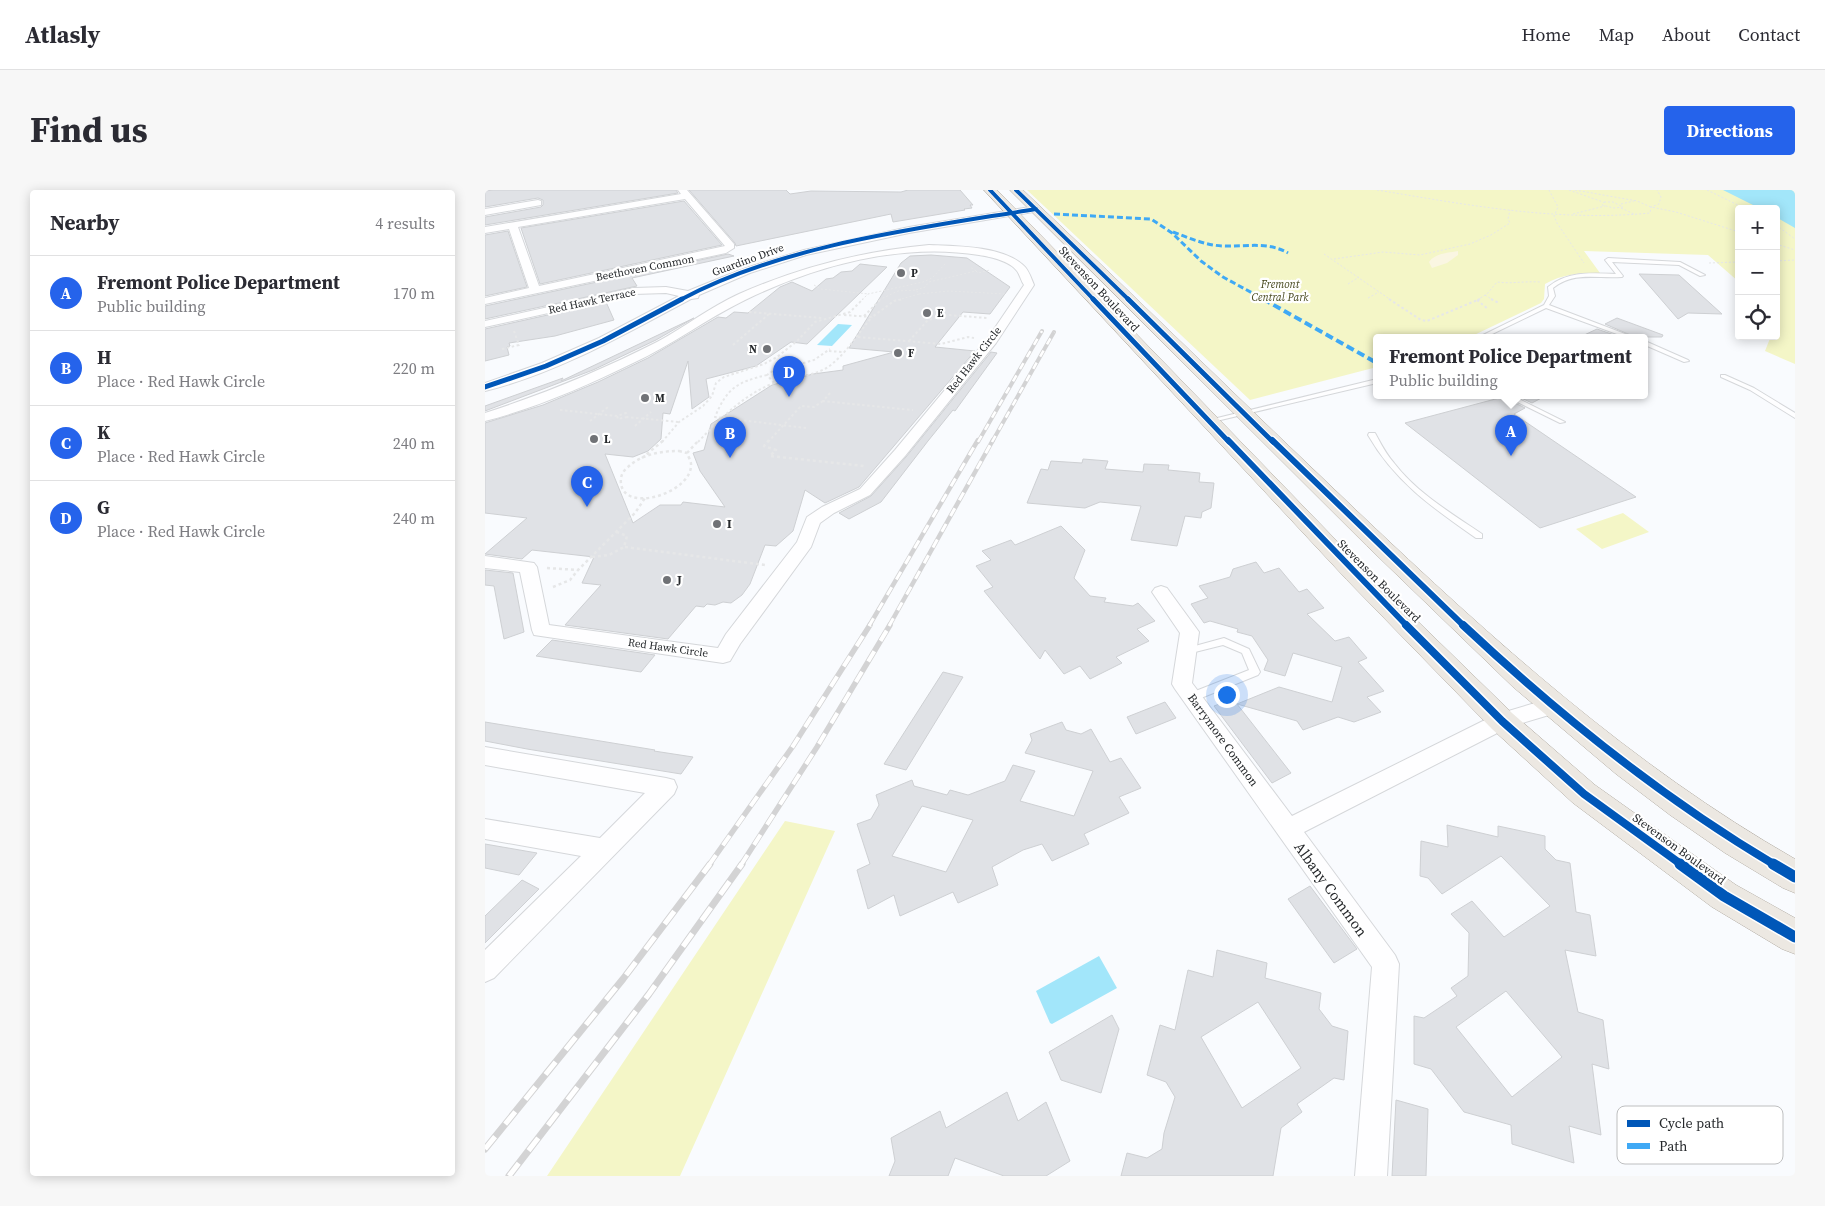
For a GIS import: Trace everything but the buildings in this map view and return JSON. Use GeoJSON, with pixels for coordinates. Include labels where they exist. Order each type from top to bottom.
{"type":"FeatureCollection","features":[{"type":"Feature","properties":{"kind":"main road","name":"Stevenson Boulevard"},"geometry":{"type":"LineString","coordinates":[[990,190],[1348,567],[1502,721],[1584,794],[1724,896],[1795,937]]}},
{"type":"Feature","properties":{"kind":"main road","name":"Stevenson Boulevard"},"geometry":{"type":"LineString","coordinates":[[1016,190],[1243,413],[1509,669],[1624,763],[1693,813],[1750,852],[1795,876]]}},
{"type":"Feature","properties":{"kind":"street"},"geometry":{"type":"LineString","coordinates":[[485,212],[539,208],[589,213],[684,193]]}},
{"type":"Feature","properties":{"kind":"street","name":"Beethoven Common"},"geometry":{"type":"LineString","coordinates":[[485,301],[727,250],[731,246],[684,193]]}},
{"type":"Feature","properties":{"kind":"street"},"geometry":{"type":"LineString","coordinates":[[485,220],[539,208]]}},
{"type":"Feature","properties":{"kind":"street"},"geometry":{"type":"LineString","coordinates":[[485,230],[512,225],[539,208]]}},
{"type":"Feature","properties":{"kind":"street","name":"Guardino Drive"},"geometry":{"type":"LineString","coordinates":[[485,387],[546,366],[603,341],[689,295],[746,271],[804,253],[909,230],[1036,209]]}},
{"type":"Feature","properties":{"kind":"street"},"geometry":{"type":"LineString","coordinates":[[512,225],[535,290]]}},
{"type":"Feature","properties":{"kind":"street"},"geometry":{"type":"LineString","coordinates":[[485,417],[574,386],[653,349],[712,303],[730,303],[796,277],[861,258],[902,250],[931,248],[967,250],[994,256],[1020,268],[1029,285],[1022,296]]}},
{"type":"Feature","properties":{"kind":"street","name":"Red Hawk Terrace"},"geometry":{"type":"LineString","coordinates":[[485,324],[634,291],[666,290],[712,303]]}},
{"type":"Feature","properties":{"kind":"street","name":"Red Hawk Circle"},"geometry":{"type":"LineString","coordinates":[[528,567],[541,630],[723,656],[733,639],[805,543],[813,521],[828,510],[865,492],[992,340],[1022,296]]}},
{"type":"Feature","properties":{"kind":"street"},"geometry":{"type":"LineString","coordinates":[[485,562],[528,567]]}},
{"type":"Feature","properties":{"kind":"street","name":"Barrymore Common"},"geometry":{"type":"LineString","coordinates":[[1161,592],[1190,632],[1182,684],[1288,830]]}},
{"type":"Feature","properties":{"kind":"street","name":"Albany Common"},"geometry":{"type":"LineString","coordinates":[[1371,1176],[1386,964],[1288,830],[1502,721],[1552,706]]}},
{"type":"Feature","properties":{"kind":"street"},"geometry":{"type":"LineString","coordinates":[[485,756],[666,787],[485,968]]}},
{"type":"Feature","properties":{"kind":"street"},"geometry":{"type":"LineString","coordinates":[[485,829],[604,849]]}},
{"type":"Feature","properties":{"kind":"lane"},"geometry":{"type":"LineString","coordinates":[[1488,334],[1547,306],[1552,296],[1550,288],[1561,279],[1573,276],[1620,276],[1609,260],[1680,264],[1702,275]]}},
{"type":"Feature","properties":{"kind":"lane"},"geometry":{"type":"LineString","coordinates":[[1547,306],[1622,334]]}},
{"type":"Feature","properties":{"kind":"lane"},"geometry":{"type":"LineString","coordinates":[[1648,344],[1686,361]]}},
{"type":"Feature","properties":{"kind":"lane"},"geometry":{"type":"LineString","coordinates":[[1723,376],[1752,389],[1795,416]]}},
{"type":"Feature","properties":{"kind":"lane"},"geometry":{"type":"LineString","coordinates":[[1208,421],[1373,382]]}},
{"type":"Feature","properties":{"kind":"lane"},"geometry":{"type":"LineString","coordinates":[[1514,399],[1562,422]]}},
{"type":"Feature","properties":{"kind":"lane"},"geometry":{"type":"LineString","coordinates":[[1372,436],[1379,450],[1392,467],[1425,498],[1479,536]]}},
{"type":"Feature","properties":{"kind":"lane"},"geometry":{"type":"LineString","coordinates":[[1187,651],[1223,641],[1246,651],[1255,672],[1192,697]]}},
{"type":"Feature","properties":{"kind":"path"},"geometry":{"type":"LineString","coordinates":[[1377,190],[1554,216],[1636,215],[1649,213],[1652,210],[1651,207]]}},
{"type":"Feature","properties":{"kind":"path"},"geometry":{"type":"LineString","coordinates":[[1549,190],[1558,207],[1554,216]]}},
{"type":"Feature","properties":{"kind":"path"},"geometry":{"type":"LineString","coordinates":[[1569,190],[1603,202],[1620,204],[1637,201]]}},
{"type":"Feature","properties":{"kind":"path"},"geometry":{"type":"LineString","coordinates":[[1575,190],[1637,201],[1651,207],[1676,212],[1735,231]]}},
{"type":"Feature","properties":{"kind":"path"},"geometry":{"type":"LineString","coordinates":[[1651,207],[1659,204],[1661,197],[1657,190]]}},
{"type":"Feature","properties":{"kind":"path"},"geometry":{"type":"LineString","coordinates":[[1707,190],[1738,205]]}},
{"type":"Feature","properties":{"kind":"path"},"geometry":{"type":"LineString","coordinates":[[1603,202],[1602,205],[1605,206]]}},
{"type":"Feature","properties":{"kind":"path"},"geometry":{"type":"LineString","coordinates":[[1620,204],[1623,207],[1621,208]]}},
{"type":"Feature","properties":{"kind":"path"},"geometry":{"type":"LineString","coordinates":[[1567,216],[1605,206],[1621,208],[1636,215]]}},
{"type":"Feature","properties":{"kind":"path"},"geometry":{"type":"LineString","coordinates":[[1333,260],[1383,252],[1420,255],[1470,244],[1491,235],[1510,222],[1508,219],[1510,210]]}},
{"type":"Feature","properties":{"kind":"path"},"geometry":{"type":"LineString","coordinates":[[1554,216],[1585,265],[1579,266]]}},
{"type":"Feature","properties":{"kind":"path"},"geometry":{"type":"LineString","coordinates":[[1780,228],[1795,239]]}},
{"type":"Feature","properties":{"kind":"path"},"geometry":{"type":"LineString","coordinates":[[1780,245],[1795,250]]}},
{"type":"Feature","properties":{"kind":"path"},"geometry":{"type":"LineString","coordinates":[[1325,254],[1421,320],[1427,321],[1477,300],[1485,295],[1497,282],[1509,284],[1526,281],[1543,282]]}},
{"type":"Feature","properties":{"kind":"path"},"geometry":{"type":"LineString","coordinates":[[1780,261],[1795,260]]}},
{"type":"Feature","properties":{"kind":"path"},"geometry":{"type":"LineString","coordinates":[[864,316],[878,300],[894,291],[932,278],[945,264],[950,263]]}},
{"type":"Feature","properties":{"kind":"path"},"geometry":{"type":"LineString","coordinates":[[923,282],[976,271],[964,263]]}},
{"type":"Feature","properties":{"kind":"path"},"geometry":{"type":"LineString","coordinates":[[796,277],[821,289],[869,294],[916,290],[925,287],[929,282]]}},
{"type":"Feature","properties":{"kind":"path"},"geometry":{"type":"LineString","coordinates":[[1348,284],[1359,277]]}},
{"type":"Feature","properties":{"kind":"path"},"geometry":{"type":"LineString","coordinates":[[916,290],[919,294]]}},
{"type":"Feature","properties":{"kind":"path"},"geometry":{"type":"LineString","coordinates":[[687,453],[720,418],[749,395],[774,383],[821,370],[832,364],[858,337],[862,328],[872,317],[894,301],[919,294],[949,291],[1022,296]]}},
{"type":"Feature","properties":{"kind":"path"},"geometry":{"type":"LineString","coordinates":[[1368,298],[1379,292]]}},
{"type":"Feature","properties":{"kind":"path"},"geometry":{"type":"LineString","coordinates":[[844,315],[856,308],[869,294]]}},
{"type":"Feature","properties":{"kind":"path"},"geometry":{"type":"LineString","coordinates":[[1485,295],[1499,303]]}},
{"type":"Feature","properties":{"kind":"path"},"geometry":{"type":"LineString","coordinates":[[1477,300],[1488,309]]}},
{"type":"Feature","properties":{"kind":"path"},"geometry":{"type":"LineString","coordinates":[[712,303],[769,314],[826,319]]}},
{"type":"Feature","properties":{"kind":"path"},"geometry":{"type":"LineString","coordinates":[[733,345],[769,314]]}},
{"type":"Feature","properties":{"kind":"path"},"geometry":{"type":"LineString","coordinates":[[687,453],[691,465],[690,472],[684,481],[663,495],[645,498],[627,494],[621,482],[622,473],[625,468],[642,458],[667,438],[679,422],[703,406],[709,400],[719,380],[769,362],[797,341],[815,322],[844,315],[872,317]]}},
{"type":"Feature","properties":{"kind":"path"},"geometry":{"type":"LineString","coordinates":[[909,341],[928,320],[944,315],[1005,320]]}},
{"type":"Feature","properties":{"kind":"path"},"geometry":{"type":"LineString","coordinates":[[502,349],[519,345],[513,328]]}},
{"type":"Feature","properties":{"kind":"path"},"geometry":{"type":"LineString","coordinates":[[858,337],[941,344],[968,338],[992,340]]}},
{"type":"Feature","properties":{"kind":"path"},"geometry":{"type":"LineString","coordinates":[[806,428],[717,418],[716,415],[734,386],[746,379],[767,375],[779,366],[810,362],[829,350],[842,352]]}},
{"type":"Feature","properties":{"kind":"path"},"geometry":{"type":"LineString","coordinates":[[769,362],[779,366]]}},
{"type":"Feature","properties":{"kind":"path"},"geometry":{"type":"LineString","coordinates":[[767,375],[774,383]]}},
{"type":"Feature","properties":{"kind":"path"},"geometry":{"type":"LineString","coordinates":[[830,393],[815,407],[801,406],[764,446],[776,450],[770,456],[886,468]]}},
{"type":"Feature","properties":{"kind":"path"},"geometry":{"type":"LineString","coordinates":[[823,401],[933,412]]}},
{"type":"Feature","properties":{"kind":"path"},"geometry":{"type":"LineString","coordinates":[[590,421],[608,407]]}},
{"type":"Feature","properties":{"kind":"path"},"geometry":{"type":"LineString","coordinates":[[553,409],[617,416],[618,419],[627,417],[679,422]]}},
{"type":"Feature","properties":{"kind":"path"},"geometry":{"type":"LineString","coordinates":[[635,426],[651,412]]}},
{"type":"Feature","properties":{"kind":"path"},"geometry":{"type":"LineString","coordinates":[[642,458],[668,451],[678,450],[687,453]]}},
{"type":"Feature","properties":{"kind":"path"},"geometry":{"type":"LineString","coordinates":[[533,593],[570,580],[635,513],[645,498]]}},
{"type":"Feature","properties":{"kind":"path"},"geometry":{"type":"LineString","coordinates":[[592,556],[611,555],[625,547],[628,542],[627,536],[617,532]]}},
{"type":"Feature","properties":{"kind":"path"},"geometry":{"type":"LineString","coordinates":[[625,547],[787,568]]}},
{"type":"Feature","properties":{"kind":"path"},"geometry":{"type":"LineString","coordinates":[[528,567],[578,570]]}},
{"type":"Feature","properties":{"kind":"green space","name":"Fremont Central Park"},"geometry":{"type":"Polygon","coordinates":[[[1027,190],[1795,190],[1795,364],[1765,351],[1769,340],[1780,340],[1780,205],[1735,205],[1735,279],[1708,255],[1584,251],[1600,273],[1571,275],[1551,281],[1545,284],[1544,299],[1541,303],[1476,334],[1373,334],[1373,368],[1250,400],[1027,190]]]}},
{"type":"Feature","properties":{"kind":"green space"},"geometry":{"type":"Polygon","coordinates":[[[1623,513],[1649,532],[1602,549],[1576,529],[1623,513]]]}},
{"type":"Feature","properties":{"kind":"green space"},"geometry":{"type":"Polygon","coordinates":[[[785,821],[835,831],[680,1176],[547,1176],[785,821]]]}},
{"type":"Feature","properties":{"kind":"sand"},"geometry":{"type":"Polygon","coordinates":[[[1458,251],[1458,255],[1447,263],[1432,268],[1429,262],[1435,257],[1458,251]]]}},
{"type":"Feature","properties":{"kind":"water"},"geometry":{"type":"Polygon","coordinates":[[[1723,190],[1795,190],[1795,228],[1780,219],[1780,205],[1753,205],[1723,190]]]}},
{"type":"Feature","properties":{"kind":"water"},"geometry":{"type":"Polygon","coordinates":[[[838,324],[852,325],[832,346],[817,345],[838,324]]]}},
{"type":"Feature","properties":{"kind":"water"},"geometry":{"type":"Polygon","coordinates":[[[1099,956],[1117,988],[1052,1024],[1050,1023],[1036,991],[1099,956]]]}},
{"type":"Feature","properties":{"kind":"railway"},"geometry":{"type":"LineString","coordinates":[[978,442],[1042,331]]}},
{"type":"Feature","properties":{"kind":"railway"},"geometry":{"type":"LineString","coordinates":[[992,442],[1054,332]]}},
{"type":"Feature","properties":{"kind":"railway"},"geometry":{"type":"LineString","coordinates":[[869,626],[978,440]]}},
{"type":"Feature","properties":{"kind":"railway"},"geometry":{"type":"LineString","coordinates":[[889,626],[993,440]]}},
{"type":"Feature","properties":{"kind":"railway"},"geometry":{"type":"LineString","coordinates":[[709,865],[793,746],[870,625]]}},
{"type":"Feature","properties":{"kind":"railway"},"geometry":{"type":"LineString","coordinates":[[741,865],[817,747],[890,625]]}},
{"type":"Feature","properties":{"kind":"railway"},"geometry":{"type":"LineString","coordinates":[[485,1149],[623,979],[710,864]]}},
{"type":"Feature","properties":{"kind":"railway"},"geometry":{"type":"LineString","coordinates":[[509,1176],[649,994],[742,864]]}},
{"type":"Feature","properties":{"kind":"marked path"},"geometry":{"type":"LineString","coordinates":[[1054,214],[1151,219],[1172,233],[1201,261],[1223,277],[1373,361]]}},
{"type":"Feature","properties":{"kind":"marked path"},"geometry":{"type":"LineString","coordinates":[[1173,232],[1210,244],[1224,246],[1271,246],[1288,253]]}},
{"type":"Feature","properties":{"kind":"cycle path"},"geometry":{"type":"LineString","coordinates":[[990,190],[1355,574],[1502,721],[1584,794],[1724,896],[1795,937]]}},
{"type":"Feature","properties":{"kind":"cycle path"},"geometry":{"type":"LineString","coordinates":[[1016,190],[1375,541],[1523,679],[1574,723],[1681,805],[1737,843],[1795,877]]}},
{"type":"Feature","properties":{"kind":"cycle path"},"geometry":{"type":"LineString","coordinates":[[485,387],[546,366],[603,341],[689,295],[746,271],[804,253],[909,230],[1036,209]]}},
{"type":"Feature","properties":{"kind":"place","name":"P"},"geometry":{"type":"Point","coordinates":[901,273]}},
{"type":"Feature","properties":{"kind":"place","name":"E"},"geometry":{"type":"Point","coordinates":[927,313]}},
{"type":"Feature","properties":{"kind":"place","name":"N"},"geometry":{"type":"Point","coordinates":[767,349]}},
{"type":"Feature","properties":{"kind":"place","name":"F"},"geometry":{"type":"Point","coordinates":[898,353]}},
{"type":"Feature","properties":{"kind":"place","name":"G"},"geometry":{"type":"Point","coordinates":[789,397]}},
{"type":"Feature","properties":{"kind":"place","name":"M"},"geometry":{"type":"Point","coordinates":[645,398]}},
{"type":"Feature","properties":{"kind":"place","name":"L"},"geometry":{"type":"Point","coordinates":[594,439]}},
{"type":"Feature","properties":{"kind":"place","name":"Fremont Police Department"},"geometry":{"type":"Point","coordinates":[1511,456]}},
{"type":"Feature","properties":{"kind":"place","name":"H"},"geometry":{"type":"Point","coordinates":[730,458]}},
{"type":"Feature","properties":{"kind":"place","name":"K"},"geometry":{"type":"Point","coordinates":[587,507]}},
{"type":"Feature","properties":{"kind":"place","name":"I"},"geometry":{"type":"Point","coordinates":[717,524]}},
{"type":"Feature","properties":{"kind":"place","name":"J"},"geometry":{"type":"Point","coordinates":[667,580]}}]}
